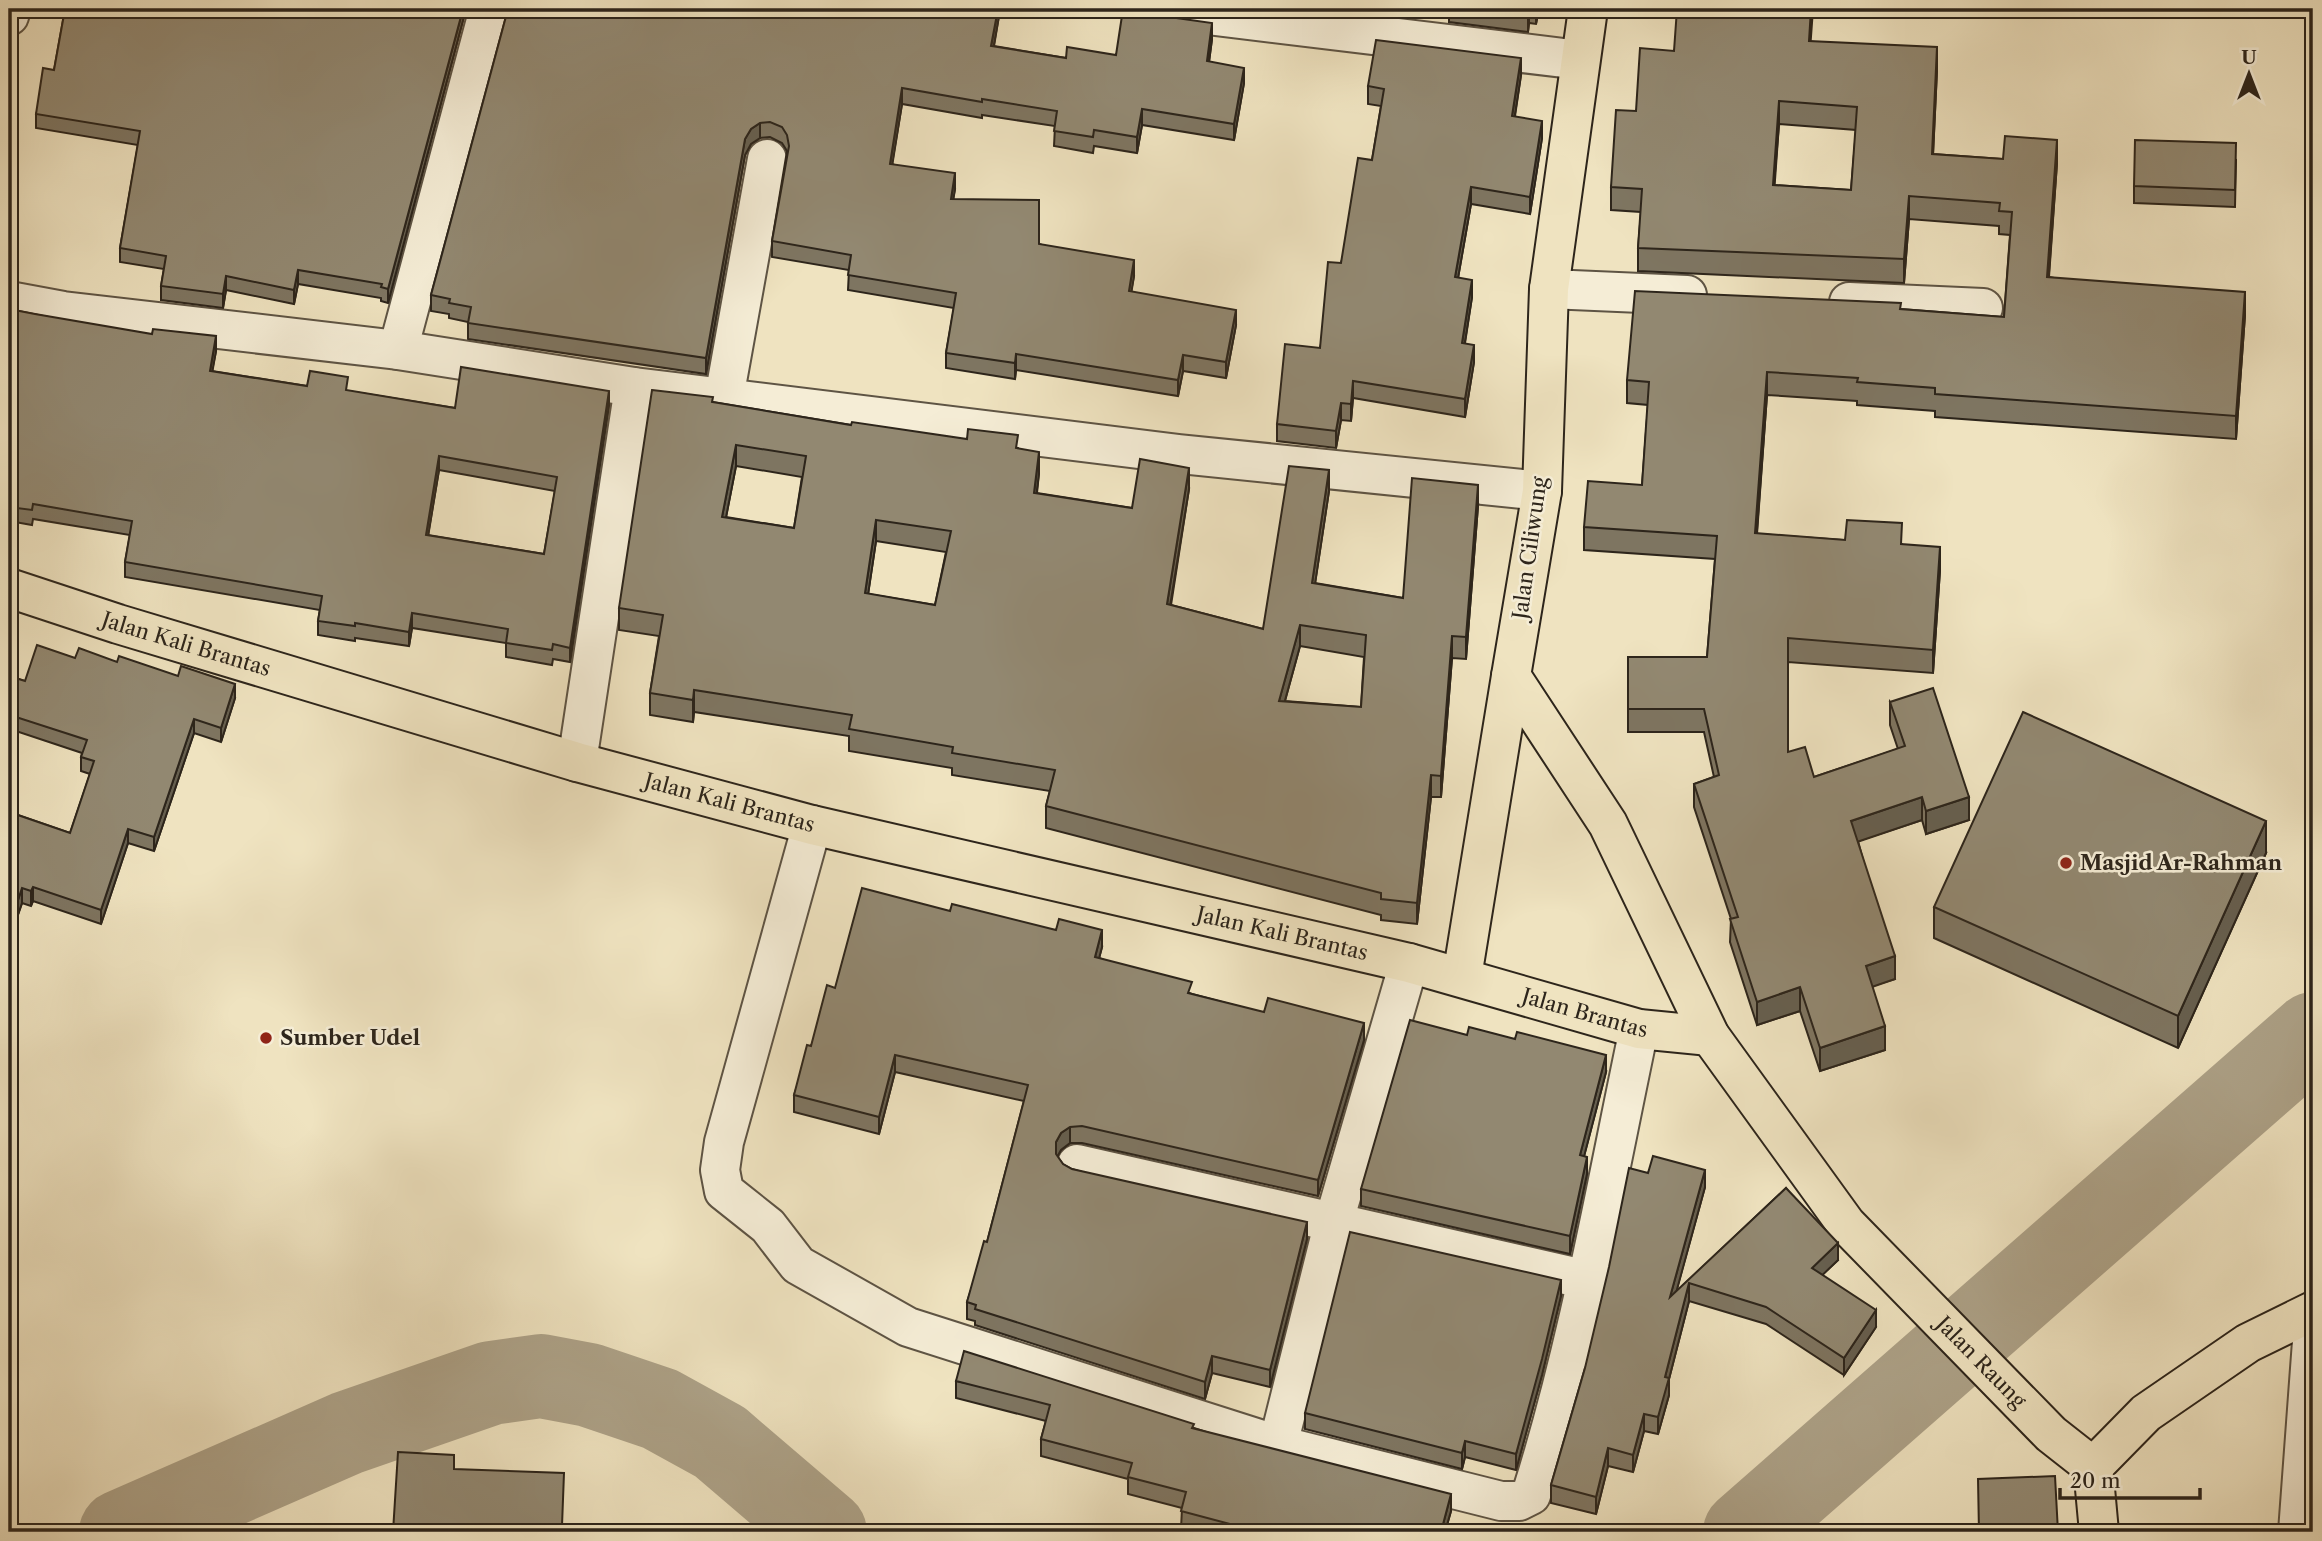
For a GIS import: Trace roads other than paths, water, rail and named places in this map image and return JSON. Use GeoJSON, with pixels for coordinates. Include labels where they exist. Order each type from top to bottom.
{"type":"FeatureCollection","features":[{"type":"Feature","properties":{"kind":"main road","name":"Jalan Ciliwung"},"geometry":{"type":"LineString","coordinates":[[1462,977],[1542,491],[1549,289],[1588,9]]}},
{"type":"Feature","properties":{"kind":"main road","name":"Jalan Kali Brantas"},"geometry":{"type":"LineString","coordinates":[[9,588],[118,625],[577,762],[812,825],[1462,977]]}},
{"type":"Feature","properties":{"kind":"main road"},"geometry":{"type":"LineString","coordinates":[[1510,676],[1608,824],[1710,1037]]}},
{"type":"Feature","properties":{"kind":"main road","name":"Jalan Brantas"},"geometry":{"type":"LineString","coordinates":[[1462,977],[1639,1029],[1710,1037]]}},
{"type":"Feature","properties":{"kind":"main road","name":"Jalan Raung"},"geometry":{"type":"LineString","coordinates":[[1710,1037],[1846,1224],[2052,1434],[2093,1467]]}},
{"type":"Feature","properties":{"kind":"main road"},"geometry":{"type":"LineString","coordinates":[[2099,1532],[2093,1467],[2146,1413],[2248,1343],[2313,1311]]}},
{"type":"Feature","properties":{"kind":"street"},"geometry":{"type":"LineString","coordinates":[[9,16],[11,9]]}},
{"type":"Feature","properties":{"kind":"street"},"geometry":{"type":"LineString","coordinates":[[398,350],[489,9]]}},
{"type":"Feature","properties":{"kind":"street"},"geometry":{"type":"LineString","coordinates":[[1158,9],[1580,60]]}},
{"type":"Feature","properties":{"kind":"street"},"geometry":{"type":"LineString","coordinates":[[724,398],[767,159]]}},
{"type":"Feature","properties":{"kind":"street"},"geometry":{"type":"LineString","coordinates":[[1549,289],[1726,296]]}},
{"type":"Feature","properties":{"kind":"street"},"geometry":{"type":"LineString","coordinates":[[1821,300],[1983,307]]}},
{"type":"Feature","properties":{"kind":"street"},"geometry":{"type":"LineString","coordinates":[[9,301],[63,311],[398,350],[634,387],[1179,454],[1542,491]]}},
{"type":"Feature","properties":{"kind":"street"},"geometry":{"type":"LineString","coordinates":[[577,762],[634,387]]}},
{"type":"Feature","properties":{"kind":"street"},"geometry":{"type":"LineString","coordinates":[[812,825],[724,1142],[720,1170],[724,1191],[768,1226],[798,1265],[908,1327],[1279,1445],[1501,1501],[1519,1501],[1531,1495],[1588,1280],[1639,1029]]}},
{"type":"Feature","properties":{"kind":"street"},"geometry":{"type":"LineString","coordinates":[[1279,1445],[1334,1221],[1409,963]]}},
{"type":"Feature","properties":{"kind":"street"},"geometry":{"type":"LineString","coordinates":[[1077,1164],[1588,1280]]}},
{"type":"Feature","properties":{"kind":"street"},"geometry":{"type":"LineString","coordinates":[[2298,1532],[2313,1328]]}},
{"type":"Feature","properties":{"kind":"waterway"},"geometry":{"type":"LineString","coordinates":[[1745,1532],[2313,1034]]}},
{"type":"Feature","properties":{"kind":"waterway"},"geometry":{"type":"LineString","coordinates":[[121,1532],[347,1433],[491,1383],[541,1376],[589,1385],[660,1409],[720,1442],[825,1532]]}},
{"type":"Feature","properties":{"kind":"place","name":"Masjid Ar-Rahman"},"geometry":{"type":"Point","coordinates":[2066,863]}},
{"type":"Feature","properties":{"kind":"place","name":"Sumber Udel"},"geometry":{"type":"Point","coordinates":[266,1038]}}]}
